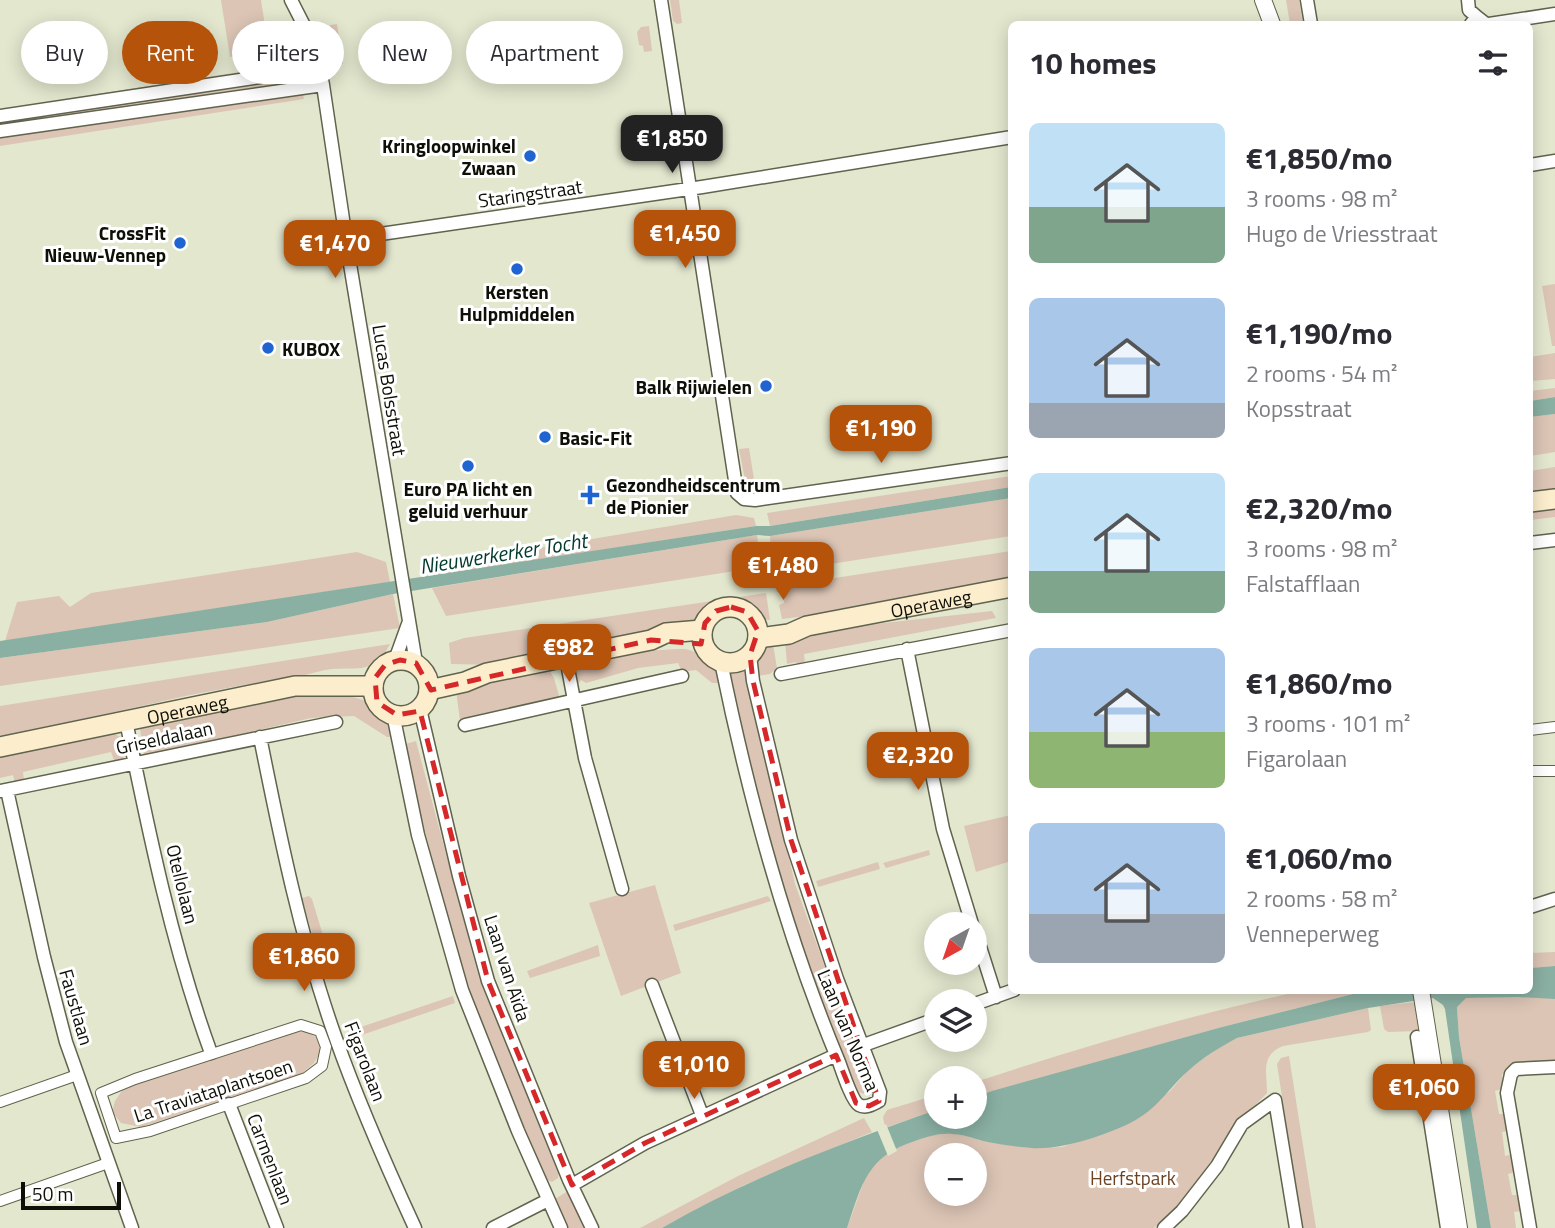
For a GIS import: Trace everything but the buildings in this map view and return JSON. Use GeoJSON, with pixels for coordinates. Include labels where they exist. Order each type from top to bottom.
{"type":"FeatureCollection","features":[{"type":"Feature","properties":{"kind":"main road"},"geometry":{"type":"LineString","coordinates":[[1533,502],[1555,499]]}},
{"type":"Feature","properties":{"kind":"main road","name":"Operaweg"},"geometry":{"type":"LineString","coordinates":[[755,639],[789,634],[807,626],[1008,588]]}},
{"type":"Feature","properties":{"kind":"main road"},"geometry":{"type":"LineString","coordinates":[[723,607],[740,608],[753,618],[755,639],[737,663],[722,662],[710,655],[703,637],[709,616],[723,607]]}},
{"type":"Feature","properties":{"kind":"main road"},"geometry":{"type":"LineString","coordinates":[[424,676],[428,697],[420,709],[405,715],[393,714],[377,702],[373,686],[379,671],[395,660],[424,676],[465,682],[487,673],[651,640],[666,633],[703,637]]}},
{"type":"Feature","properties":{"kind":"main road","name":"Operaweg"},"geometry":{"type":"LineString","coordinates":[[0,747],[295,686],[373,686]]}},
{"type":"Feature","properties":{"kind":"street"},"geometry":{"type":"LineString","coordinates":[[661,0],[737,494],[744,499],[755,500],[1008,464]]}},
{"type":"Feature","properties":{"kind":"street"},"geometry":{"type":"LineString","coordinates":[[1263,0],[1263,21]]}},
{"type":"Feature","properties":{"kind":"street"},"geometry":{"type":"LineString","coordinates":[[1263,0],[1271,21]]}},
{"type":"Feature","properties":{"kind":"street"},"geometry":{"type":"LineString","coordinates":[[1307,0],[1310,21]]}},
{"type":"Feature","properties":{"kind":"street"},"geometry":{"type":"LineString","coordinates":[[1468,0],[1469,10],[1479,21]]}},
{"type":"Feature","properties":{"kind":"street","name":"Lucas Bolsstraat"},"geometry":{"type":"LineString","coordinates":[[292,1],[302,21]]}},
{"type":"Feature","properties":{"kind":"street"},"geometry":{"type":"LineString","coordinates":[[1497,21],[1555,14]]}},
{"type":"Feature","properties":{"kind":"street"},"geometry":{"type":"LineString","coordinates":[[0,116],[232,81]]}},
{"type":"Feature","properties":{"kind":"street"},"geometry":{"type":"LineString","coordinates":[[0,131],[323,85]]}},
{"type":"Feature","properties":{"kind":"street","name":"Lucas Bolsstraat"},"geometry":{"type":"LineString","coordinates":[[323,85],[403,598],[424,676]]}},
{"type":"Feature","properties":{"kind":"street","name":"Staringstraat"},"geometry":{"type":"LineString","coordinates":[[346,246],[359,237],[689,189],[1008,138]]}},
{"type":"Feature","properties":{"kind":"street"},"geometry":{"type":"LineString","coordinates":[[1533,165],[1555,161]]}},
{"type":"Feature","properties":{"kind":"street"},"geometry":{"type":"LineString","coordinates":[[1533,543],[1555,540]]}},
{"type":"Feature","properties":{"kind":"street"},"geometry":{"type":"LineString","coordinates":[[395,660],[408,624]]}},
{"type":"Feature","properties":{"kind":"street"},"geometry":{"type":"LineString","coordinates":[[780,674],[1008,631]]}},
{"type":"Feature","properties":{"kind":"street","name":"Laan van Norma"},"geometry":{"type":"LineString","coordinates":[[722,662],[739,752],[776,890],[856,1103],[869,1106],[879,1101],[880,1092],[861,1046],[791,840],[753,681],[755,639]]}},
{"type":"Feature","properties":{"kind":"street"},"geometry":{"type":"LineString","coordinates":[[907,649],[943,829],[968,912]]}},
{"type":"Feature","properties":{"kind":"street"},"geometry":{"type":"LineString","coordinates":[[566,658],[585,758],[622,889]]}},
{"type":"Feature","properties":{"kind":"street"},"geometry":{"type":"LineString","coordinates":[[465,725],[682,676]]}},
{"type":"Feature","properties":{"kind":"street","name":"Laan van Aïda"},"geometry":{"type":"LineString","coordinates":[[420,709],[459,876],[488,981],[592,1228]]}},
{"type":"Feature","properties":{"kind":"street"},"geometry":{"type":"LineString","coordinates":[[393,714],[418,835],[462,990],[561,1228]]}},
{"type":"Feature","properties":{"kind":"street","name":"Otellolaan"},"geometry":{"type":"LineString","coordinates":[[126,721],[150,834],[196,1012],[211,1054]]}},
{"type":"Feature","properties":{"kind":"street","name":"Griseldalaan"},"geometry":{"type":"LineString","coordinates":[[3,790],[336,722]]}},
{"type":"Feature","properties":{"kind":"street"},"geometry":{"type":"LineString","coordinates":[[1533,730],[1555,727]]}},
{"type":"Feature","properties":{"kind":"street","name":"Figarolaan"},"geometry":{"type":"LineString","coordinates":[[260,737],[314,971],[381,1153],[415,1228]]}},
{"type":"Feature","properties":{"kind":"street"},"geometry":{"type":"LineString","coordinates":[[1533,771],[1555,771]]}},
{"type":"Feature","properties":{"kind":"street","name":"Faustlaan"},"geometry":{"type":"LineString","coordinates":[[3,790],[66,1042],[132,1228]]}},
{"type":"Feature","properties":{"kind":"street"},"geometry":{"type":"LineString","coordinates":[[1533,906],[1555,899]]}},
{"type":"Feature","properties":{"kind":"street"},"geometry":{"type":"LineString","coordinates":[[987,969],[996,997]]}},
{"type":"Feature","properties":{"kind":"street"},"geometry":{"type":"LineString","coordinates":[[652,985],[702,1115]]}},
{"type":"Feature","properties":{"kind":"street"},"geometry":{"type":"LineString","coordinates":[[987,1000],[1008,992]]}},
{"type":"Feature","properties":{"kind":"street"},"geometry":{"type":"LineString","coordinates":[[1422,994],[1447,1228]]}},
{"type":"Feature","properties":{"kind":"street"},"geometry":{"type":"LineString","coordinates":[[861,1046],[924,1022]]}},
{"type":"Feature","properties":{"kind":"street","name":"La Traviataplantsoen"},"geometry":{"type":"LineString","coordinates":[[301,1025],[320,1031],[326,1047],[322,1066],[306,1078],[150,1131],[116,1138],[101,1093],[211,1054],[301,1025]]}},
{"type":"Feature","properties":{"kind":"street"},"geometry":{"type":"LineString","coordinates":[[1417,1037],[1428,1068],[1459,1228]]}},
{"type":"Feature","properties":{"kind":"street"},"geometry":{"type":"LineString","coordinates":[[572,1185],[645,1143],[836,1055]]}},
{"type":"Feature","properties":{"kind":"street"},"geometry":{"type":"LineString","coordinates":[[1530,1228],[1507,1093],[1513,1071],[1522,1068],[1555,1067]]}},
{"type":"Feature","properties":{"kind":"street"},"geometry":{"type":"LineString","coordinates":[[0,1102],[78,1075]]}},
{"type":"Feature","properties":{"kind":"street"},"geometry":{"type":"LineString","coordinates":[[1164,1228],[1182,1211],[1210,1175],[1242,1124],[1275,1100],[1296,1228]]}},
{"type":"Feature","properties":{"kind":"street","name":"Carmenlaan"},"geometry":{"type":"LineString","coordinates":[[229,1104],[277,1228]]}},
{"type":"Feature","properties":{"kind":"street"},"geometry":{"type":"LineString","coordinates":[[0,1200],[108,1163]]}},
{"type":"Feature","properties":{"kind":"street"},"geometry":{"type":"LineString","coordinates":[[493,1228],[548,1200]]}},
{"type":"Feature","properties":{"kind":"highlighted area"},"geometry":{"type":"Polygon","coordinates":[[[731,607],[747,612],[758,631],[750,655],[753,681],[791,840],[879,1101],[869,1106],[856,1103],[836,1055],[645,1143],[572,1185],[488,981],[420,711],[397,715],[377,702],[375,678],[385,665],[400,660],[416,663],[431,690],[651,640],[701,644],[705,623],[716,611],[731,607]]]}},
{"type":"Feature","properties":{"kind":"green space"},"geometry":{"type":"Polygon","coordinates":[[[221,0],[261,0],[264,21],[232,21],[230,57],[221,0]]]}},
{"type":"Feature","properties":{"kind":"green space"},"geometry":{"type":"Polygon","coordinates":[[[670,0],[679,0],[682,23],[673,21],[670,0]]]}},
{"type":"Feature","properties":{"kind":"green space"},"geometry":{"type":"Polygon","coordinates":[[[1286,0],[1299,0],[1302,21],[1290,21],[1286,0]]]}},
{"type":"Feature","properties":{"kind":"green space"},"geometry":{"type":"Polygon","coordinates":[[[649,26],[652,51],[644,52],[643,46],[639,45],[637,32],[641,27],[649,26]]]}},
{"type":"Feature","properties":{"kind":"green space"},"geometry":{"type":"Polygon","coordinates":[[[232,73],[232,76],[218,78],[218,75],[232,73]]]}},
{"type":"Feature","properties":{"kind":"green space"},"geometry":{"type":"Polygon","coordinates":[[[162,84],[177,84],[98,95],[162,84]]]}},
{"type":"Feature","properties":{"kind":"green space"},"geometry":{"type":"Polygon","coordinates":[[[239,84],[302,84],[0,127],[0,119],[239,84]]]}},
{"type":"Feature","properties":{"kind":"green space"},"geometry":{"type":"Polygon","coordinates":[[[302,91],[304,99],[0,146],[0,135],[302,91]]]}},
{"type":"Feature","properties":{"kind":"green space"},"geometry":{"type":"Polygon","coordinates":[[[1555,284],[1555,346],[1552,346],[1542,286],[1555,284]]]}},
{"type":"Feature","properties":{"kind":"green space"},"geometry":{"type":"Polygon","coordinates":[[[1555,353],[1555,379],[1533,381],[1533,357],[1555,353]]]}},
{"type":"Feature","properties":{"kind":"green space"},"geometry":{"type":"Polygon","coordinates":[[[1555,388],[1555,397],[1533,401],[1533,391],[1555,388]]]}},
{"type":"Feature","properties":{"kind":"green space"},"geometry":{"type":"Polygon","coordinates":[[[1555,414],[1555,452],[1533,456],[1533,417],[1555,414]]]}},
{"type":"Feature","properties":{"kind":"green space"},"geometry":{"type":"Polygon","coordinates":[[[749,448],[754,479],[745,480],[739,449],[749,448]]]}},
{"type":"Feature","properties":{"kind":"green space"},"geometry":{"type":"Polygon","coordinates":[[[1555,467],[1555,492],[1533,495],[1533,471],[1555,467]]]}},
{"type":"Feature","properties":{"kind":"green space"},"geometry":{"type":"Polygon","coordinates":[[[1008,476],[1008,487],[770,526],[767,513],[1008,476]]]}},
{"type":"Feature","properties":{"kind":"green space"},"geometry":{"type":"Polygon","coordinates":[[[1008,498],[1008,536],[779,572],[776,555],[771,554],[770,536],[1008,498]]]}},
{"type":"Feature","properties":{"kind":"green space"},"geometry":{"type":"Polygon","coordinates":[[[1555,507],[1555,517],[1533,520],[1533,510],[1555,507]]]}},
{"type":"Feature","properties":{"kind":"green space"},"geometry":{"type":"Polygon","coordinates":[[[736,515],[754,518],[756,526],[431,576],[430,566],[736,515]]]}},
{"type":"Feature","properties":{"kind":"green space"},"geometry":{"type":"Polygon","coordinates":[[[757,535],[761,567],[446,616],[432,588],[757,535]]]}},
{"type":"Feature","properties":{"kind":"green space"},"geometry":{"type":"Polygon","coordinates":[[[1008,551],[1008,582],[839,612],[782,619],[779,605],[784,603],[783,592],[777,592],[776,587],[1008,551]]]}},
{"type":"Feature","properties":{"kind":"green space"},"geometry":{"type":"Polygon","coordinates":[[[357,552],[386,562],[390,582],[5,641],[17,602],[59,596],[70,607],[91,593],[357,552]]]}},
{"type":"Feature","properties":{"kind":"green space"},"geometry":{"type":"Polygon","coordinates":[[[766,593],[770,620],[737,603],[724,602],[687,624],[495,665],[451,664],[449,643],[464,638],[766,593]]]}},
{"type":"Feature","properties":{"kind":"green space"},"geometry":{"type":"Polygon","coordinates":[[[393,594],[400,628],[0,686],[0,658],[267,622],[393,594]]]}},
{"type":"Feature","properties":{"kind":"green space"},"geometry":{"type":"Polygon","coordinates":[[[992,611],[996,618],[804,654],[805,664],[799,667],[796,662],[787,664],[785,641],[848,627],[992,611]]]}},
{"type":"Feature","properties":{"kind":"green space"},"geometry":{"type":"Polygon","coordinates":[[[390,644],[377,662],[362,668],[325,670],[190,695],[0,738],[0,706],[390,644]]]}},
{"type":"Feature","properties":{"kind":"green space"},"geometry":{"type":"Polygon","coordinates":[[[773,644],[777,668],[770,674],[758,676],[759,657],[773,644]]]}},
{"type":"Feature","properties":{"kind":"green space"},"geometry":{"type":"Polygon","coordinates":[[[685,649],[698,653],[708,661],[722,683],[712,683],[696,670],[682,672],[678,663],[638,668],[586,683],[581,680],[577,685],[578,669],[597,659],[628,653],[685,649]]]}},
{"type":"Feature","properties":{"kind":"green space"},"geometry":{"type":"Polygon","coordinates":[[[746,667],[795,884],[870,1091],[865,1094],[853,1091],[782,887],[745,757],[729,672],[746,667]]]}},
{"type":"Feature","properties":{"kind":"green space"},"geometry":{"type":"Polygon","coordinates":[[[549,670],[560,699],[460,721],[456,690],[549,670]]]}},
{"type":"Feature","properties":{"kind":"green space"},"geometry":{"type":"Polygon","coordinates":[[[304,693],[346,696],[369,703],[379,711],[394,737],[387,737],[354,716],[311,718],[144,757],[140,728],[304,693]]]}},
{"type":"Feature","properties":{"kind":"green space"},"geometry":{"type":"Polygon","coordinates":[[[113,733],[124,739],[128,752],[120,762],[115,763],[111,752],[23,772],[24,781],[15,783],[13,775],[0,778],[0,753],[113,733]]]}},
{"type":"Feature","properties":{"kind":"green space"},"geometry":{"type":"Polygon","coordinates":[[[416,741],[479,978],[559,1171],[558,1178],[552,1182],[542,1178],[467,988],[402,745],[416,741]]]}},
{"type":"Feature","properties":{"kind":"green space"},"geometry":{"type":"Polygon","coordinates":[[[1008,816],[1008,862],[976,872],[964,826],[1008,816]]]}},
{"type":"Feature","properties":{"kind":"green space"},"geometry":{"type":"Polygon","coordinates":[[[929,850],[930,855],[886,868],[883,863],[929,850]]]}},
{"type":"Feature","properties":{"kind":"green space"},"geometry":{"type":"Polygon","coordinates":[[[878,862],[880,869],[818,887],[816,881],[878,862]]]}},
{"type":"Feature","properties":{"kind":"green space"},"geometry":{"type":"Polygon","coordinates":[[[655,885],[681,973],[621,996],[589,903],[655,885]]]}},
{"type":"Feature","properties":{"kind":"green space"},"geometry":{"type":"Polygon","coordinates":[[[309,896],[325,942],[315,944],[302,898],[309,896]]]}},
{"type":"Feature","properties":{"kind":"green space"},"geometry":{"type":"Polygon","coordinates":[[[768,896],[771,901],[675,931],[673,925],[768,896]]]}},
{"type":"Feature","properties":{"kind":"green space"},"geometry":{"type":"Polygon","coordinates":[[[598,945],[600,956],[530,978],[527,971],[598,945]]]}},
{"type":"Feature","properties":{"kind":"green space"},"geometry":{"type":"Polygon","coordinates":[[[1555,952],[1555,966],[1533,968],[1533,953],[1555,952]]]}},
{"type":"Feature","properties":{"kind":"green space"},"geometry":{"type":"Polygon","coordinates":[[[1288,994],[1353,994],[1222,1027],[987,1094],[987,1078],[1136,1032],[1288,994]]]}},
{"type":"Feature","properties":{"kind":"green space"},"geometry":{"type":"Polygon","coordinates":[[[1479,995],[1555,996],[1555,1065],[1502,1074],[1502,1089],[1495,1091],[1499,1114],[1507,1114],[1509,1131],[1502,1132],[1505,1156],[1514,1154],[1516,1172],[1508,1174],[1512,1195],[1521,1195],[1522,1211],[1514,1212],[1516,1228],[1491,1228],[1459,1037],[1457,1007],[1465,998],[1480,998],[1479,995]]]}},
{"type":"Feature","properties":{"kind":"green space"},"geometry":{"type":"Polygon","coordinates":[[[453,996],[455,1003],[359,1036],[355,1029],[453,996]]]}},
{"type":"Feature","properties":{"kind":"green space"},"geometry":{"type":"Polygon","coordinates":[[[1416,1002],[1419,1031],[1388,1032],[1384,1029],[1380,1006],[1416,1002]]]}},
{"type":"Feature","properties":{"kind":"green space","name":"Herfstpark"},"geometry":{"type":"Polygon","coordinates":[[[1368,1008],[1371,1030],[1368,1032],[1283,1046],[1271,1054],[1266,1065],[1267,1093],[1234,1127],[1189,1194],[1154,1228],[847,1228],[870,1169],[896,1147],[932,1135],[954,1133],[993,1143],[1031,1148],[1062,1147],[1123,1126],[1170,1091],[1188,1070],[1237,1038],[1368,1008]]]}},
{"type":"Feature","properties":{"kind":"green space"},"geometry":{"type":"Polygon","coordinates":[[[289,1032],[306,1032],[318,1038],[321,1051],[314,1063],[300,1075],[141,1127],[121,1123],[112,1112],[123,1089],[176,1068],[289,1032]]]}},
{"type":"Feature","properties":{"kind":"green space"},"geometry":{"type":"Polygon","coordinates":[[[1289,1056],[1316,1228],[1302,1228],[1277,1064],[1281,1058],[1289,1056]]]}},
{"type":"Feature","properties":{"kind":"green space"},"geometry":{"type":"Polygon","coordinates":[[[924,1099],[924,1114],[885,1128],[883,1117],[887,1110],[924,1099]]]}},
{"type":"Feature","properties":{"kind":"green space"},"geometry":{"type":"Polygon","coordinates":[[[864,1118],[872,1132],[742,1186],[662,1228],[640,1228],[738,1176],[864,1118]]]}},
{"type":"Feature","properties":{"kind":"green space"},"geometry":{"type":"Polygon","coordinates":[[[570,1190],[586,1228],[568,1228],[553,1200],[570,1190]]]}},
{"type":"Feature","properties":{"kind":"water"},"geometry":{"type":"Polygon","coordinates":[[[1555,397],[1555,414],[1533,417],[1533,401],[1555,397]]]}},
{"type":"Feature","properties":{"kind":"water"},"geometry":{"type":"Polygon","coordinates":[[[1008,487],[1008,498],[770,536],[757,535],[393,594],[267,622],[0,658],[0,641],[770,526],[1008,487]]]}},
{"type":"Feature","properties":{"kind":"water"},"geometry":{"type":"Polygon","coordinates":[[[1555,966],[1555,999],[1466,998],[1457,1007],[1459,1037],[1491,1228],[1477,1228],[1445,1009],[1433,998],[1368,1008],[1237,1038],[1193,1066],[1159,1102],[1135,1121],[1078,1142],[1031,1148],[947,1134],[899,1147],[876,1164],[869,1174],[862,1185],[847,1228],[662,1228],[762,1177],[901,1122],[924,1114],[924,1129],[987,1129],[987,1093],[1222,1027],[1353,994],[1533,994],[1533,968],[1555,966]]]}},
{"type":"Feature","properties":{"kind":"pier"},"geometry":{"type":"Polygon","coordinates":[[[886,1124],[897,1151],[888,1156],[876,1127],[886,1124]]]}},
{"type":"Feature","properties":{"kind":"place","name":"Kringloopwinkel Zwaan"},"geometry":{"type":"Point","coordinates":[530,156]}},
{"type":"Feature","properties":{"kind":"place","name":"CrossFit Nieuw-Vennep"},"geometry":{"type":"Point","coordinates":[180,243]}},
{"type":"Feature","properties":{"kind":"place","name":"Kersten Hulpmiddelen"},"geometry":{"type":"Point","coordinates":[517,269]}},
{"type":"Feature","properties":{"kind":"place","name":"KUBOX"},"geometry":{"type":"Point","coordinates":[268,348]}},
{"type":"Feature","properties":{"kind":"place","name":"Balk Rijwielen"},"geometry":{"type":"Point","coordinates":[766,386]}},
{"type":"Feature","properties":{"kind":"place","name":"Basic-Fit"},"geometry":{"type":"Point","coordinates":[545,437]}},
{"type":"Feature","properties":{"kind":"place","name":"Euro PA licht en geluid verhuur"},"geometry":{"type":"Point","coordinates":[468,466]}},
{"type":"Feature","properties":{"kind":"place","name":"Gezondheidscentrum de Pionier"},"geometry":{"type":"Point","coordinates":[590,495]}},
{"type":"Feature","properties":{"kind":"water label","name":"Nieuwerkerker Tocht"},"geometry":{"type":"Point","coordinates":[503,553]}}]}
